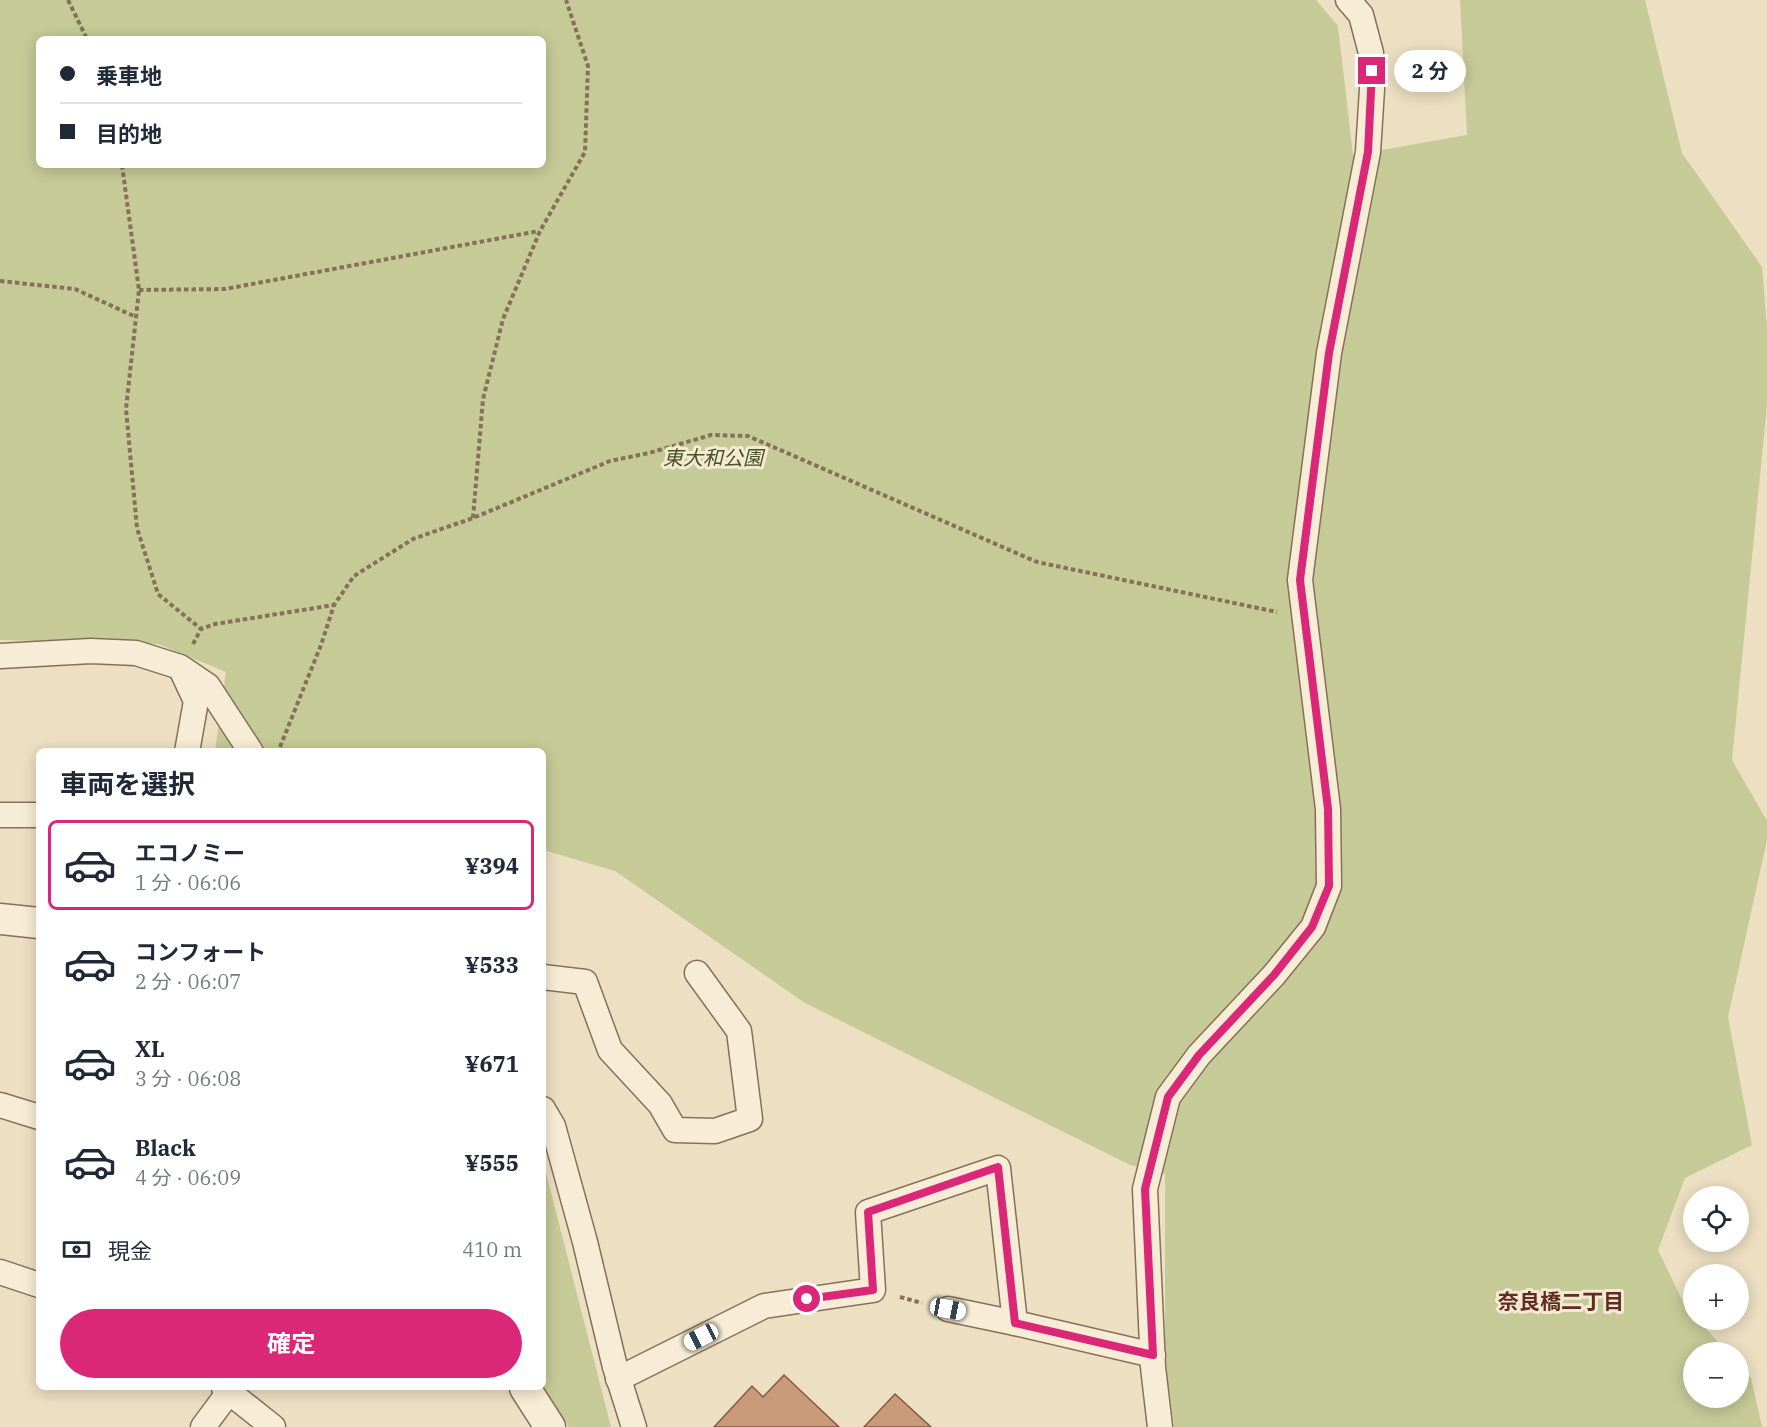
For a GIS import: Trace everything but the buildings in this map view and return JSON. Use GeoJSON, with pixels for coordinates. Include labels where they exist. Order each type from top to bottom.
{"type":"FeatureCollection","features":[{"type":"Feature","properties":{"kind":"street"},"geometry":{"type":"LineString","coordinates":[[1160,1427],[1153,1355],[1145,1189],[1168,1097],[1199,1055],[1274,975],[1312,927],[1329,886],[1328,809],[1300,580],[1326,375],[1366,163],[1371,110],[1371,53],[1361,15],[1348,0]]}},
{"type":"Feature","properties":{"kind":"street"},"geometry":{"type":"LineString","coordinates":[[0,656],[91,651],[136,653],[180,667],[208,686],[248,748]]}},
{"type":"Feature","properties":{"kind":"street"},"geometry":{"type":"LineString","coordinates":[[180,667],[196,701],[188,748]]}},
{"type":"Feature","properties":{"kind":"street"},"geometry":{"type":"LineString","coordinates":[[0,815],[36,815]]}},
{"type":"Feature","properties":{"kind":"street"},"geometry":{"type":"LineString","coordinates":[[0,919],[36,923]]}},
{"type":"Feature","properties":{"kind":"street"},"geometry":{"type":"LineString","coordinates":[[546,977],[585,982],[610,1050],[660,1104],[675,1130],[714,1131],[750,1119],[739,1031],[696,973]]}},
{"type":"Feature","properties":{"kind":"street"},"geometry":{"type":"LineString","coordinates":[[0,1105],[36,1116]]}},
{"type":"Feature","properties":{"kind":"street"},"geometry":{"type":"LineString","coordinates":[[546,1114],[553,1126],[585,1242],[618,1379],[634,1427]]}},
{"type":"Feature","properties":{"kind":"street"},"geometry":{"type":"LineString","coordinates":[[618,1379],[764,1305],[873,1290],[868,1212],[998,1167],[1015,1323]]}},
{"type":"Feature","properties":{"kind":"street"},"geometry":{"type":"LineString","coordinates":[[0,1272],[36,1284]]}},
{"type":"Feature","properties":{"kind":"street"},"geometry":{"type":"LineString","coordinates":[[948,1309],[1153,1355]]}},
{"type":"Feature","properties":{"kind":"street"},"geometry":{"type":"LineString","coordinates":[[203,1427],[227,1390]]}},
{"type":"Feature","properties":{"kind":"street"},"geometry":{"type":"LineString","coordinates":[[229,1390],[273,1427]]}},
{"type":"Feature","properties":{"kind":"street"},"geometry":{"type":"LineString","coordinates":[[526,1390],[550,1427]]}},
{"type":"Feature","properties":{"kind":"path"},"geometry":{"type":"LineString","coordinates":[[68,0],[86,36]]}},
{"type":"Feature","properties":{"kind":"path"},"geometry":{"type":"LineString","coordinates":[[473,518],[483,399],[503,319],[540,231],[585,152],[588,66],[566,0]]}},
{"type":"Feature","properties":{"kind":"path"},"geometry":{"type":"LineString","coordinates":[[122,168],[139,290],[126,409],[137,528],[158,594],[201,629]]}},
{"type":"Feature","properties":{"kind":"path"},"geometry":{"type":"LineString","coordinates":[[139,290],[225,289],[540,231]]}},
{"type":"Feature","properties":{"kind":"path"},"geometry":{"type":"LineString","coordinates":[[0,281],[75,289],[136,318]]}},
{"type":"Feature","properties":{"kind":"path"},"geometry":{"type":"LineString","coordinates":[[280,748],[321,645],[334,605],[354,576],[413,539],[473,518],[610,461],[649,453],[711,435],[748,436],[1037,562],[1305,617]]}},
{"type":"Feature","properties":{"kind":"path"},"geometry":{"type":"LineString","coordinates":[[215,624],[334,605]]}},
{"type":"Feature","properties":{"kind":"path"},"geometry":{"type":"LineString","coordinates":[[873,1290],[948,1309]]}},
{"type":"Feature","properties":{"kind":"green space","name":"東大和公園"},"geometry":{"type":"Polygon","coordinates":[[[0,0],[1316,0],[1338,26],[1353,155],[1467,135],[1460,0],[1645,0],[1682,153],[1762,267],[1767,327],[1767,405],[1732,760],[1767,821],[1767,840],[1728,1017],[1752,1145],[1685,1178],[1658,1250],[1683,1302],[1683,1330],[1707,1330],[1718,1342],[1683,1342],[1683,1408],[1749,1408],[1749,1376],[1762,1427],[1174,1427],[1165,1360],[1165,1174],[1130,1165],[805,1003],[615,871],[546,851],[546,748],[215,748],[226,672],[158,644],[0,640],[0,0]]]}},
{"type":"Feature","properties":{"kind":"green space"},"geometry":{"type":"Polygon","coordinates":[[[546,1173],[611,1427],[569,1427],[546,1390],[546,1173]]]}},
{"type":"Feature","properties":{"kind":"district","name":"奈良橋二丁目"},"geometry":{"type":"Point","coordinates":[1561,1302]}},
{"type":"Feature","properties":{"kind":"route"},"geometry":{"type":"LineString","coordinates":[[807,1299],[873,1290],[868,1212],[998,1167],[1015,1323],[1153,1355],[1145,1189],[1168,1097],[1199,1055],[1274,975],[1312,927],[1329,886],[1328,809],[1300,580],[1329,353],[1368,152],[1372,71]]}}]}
